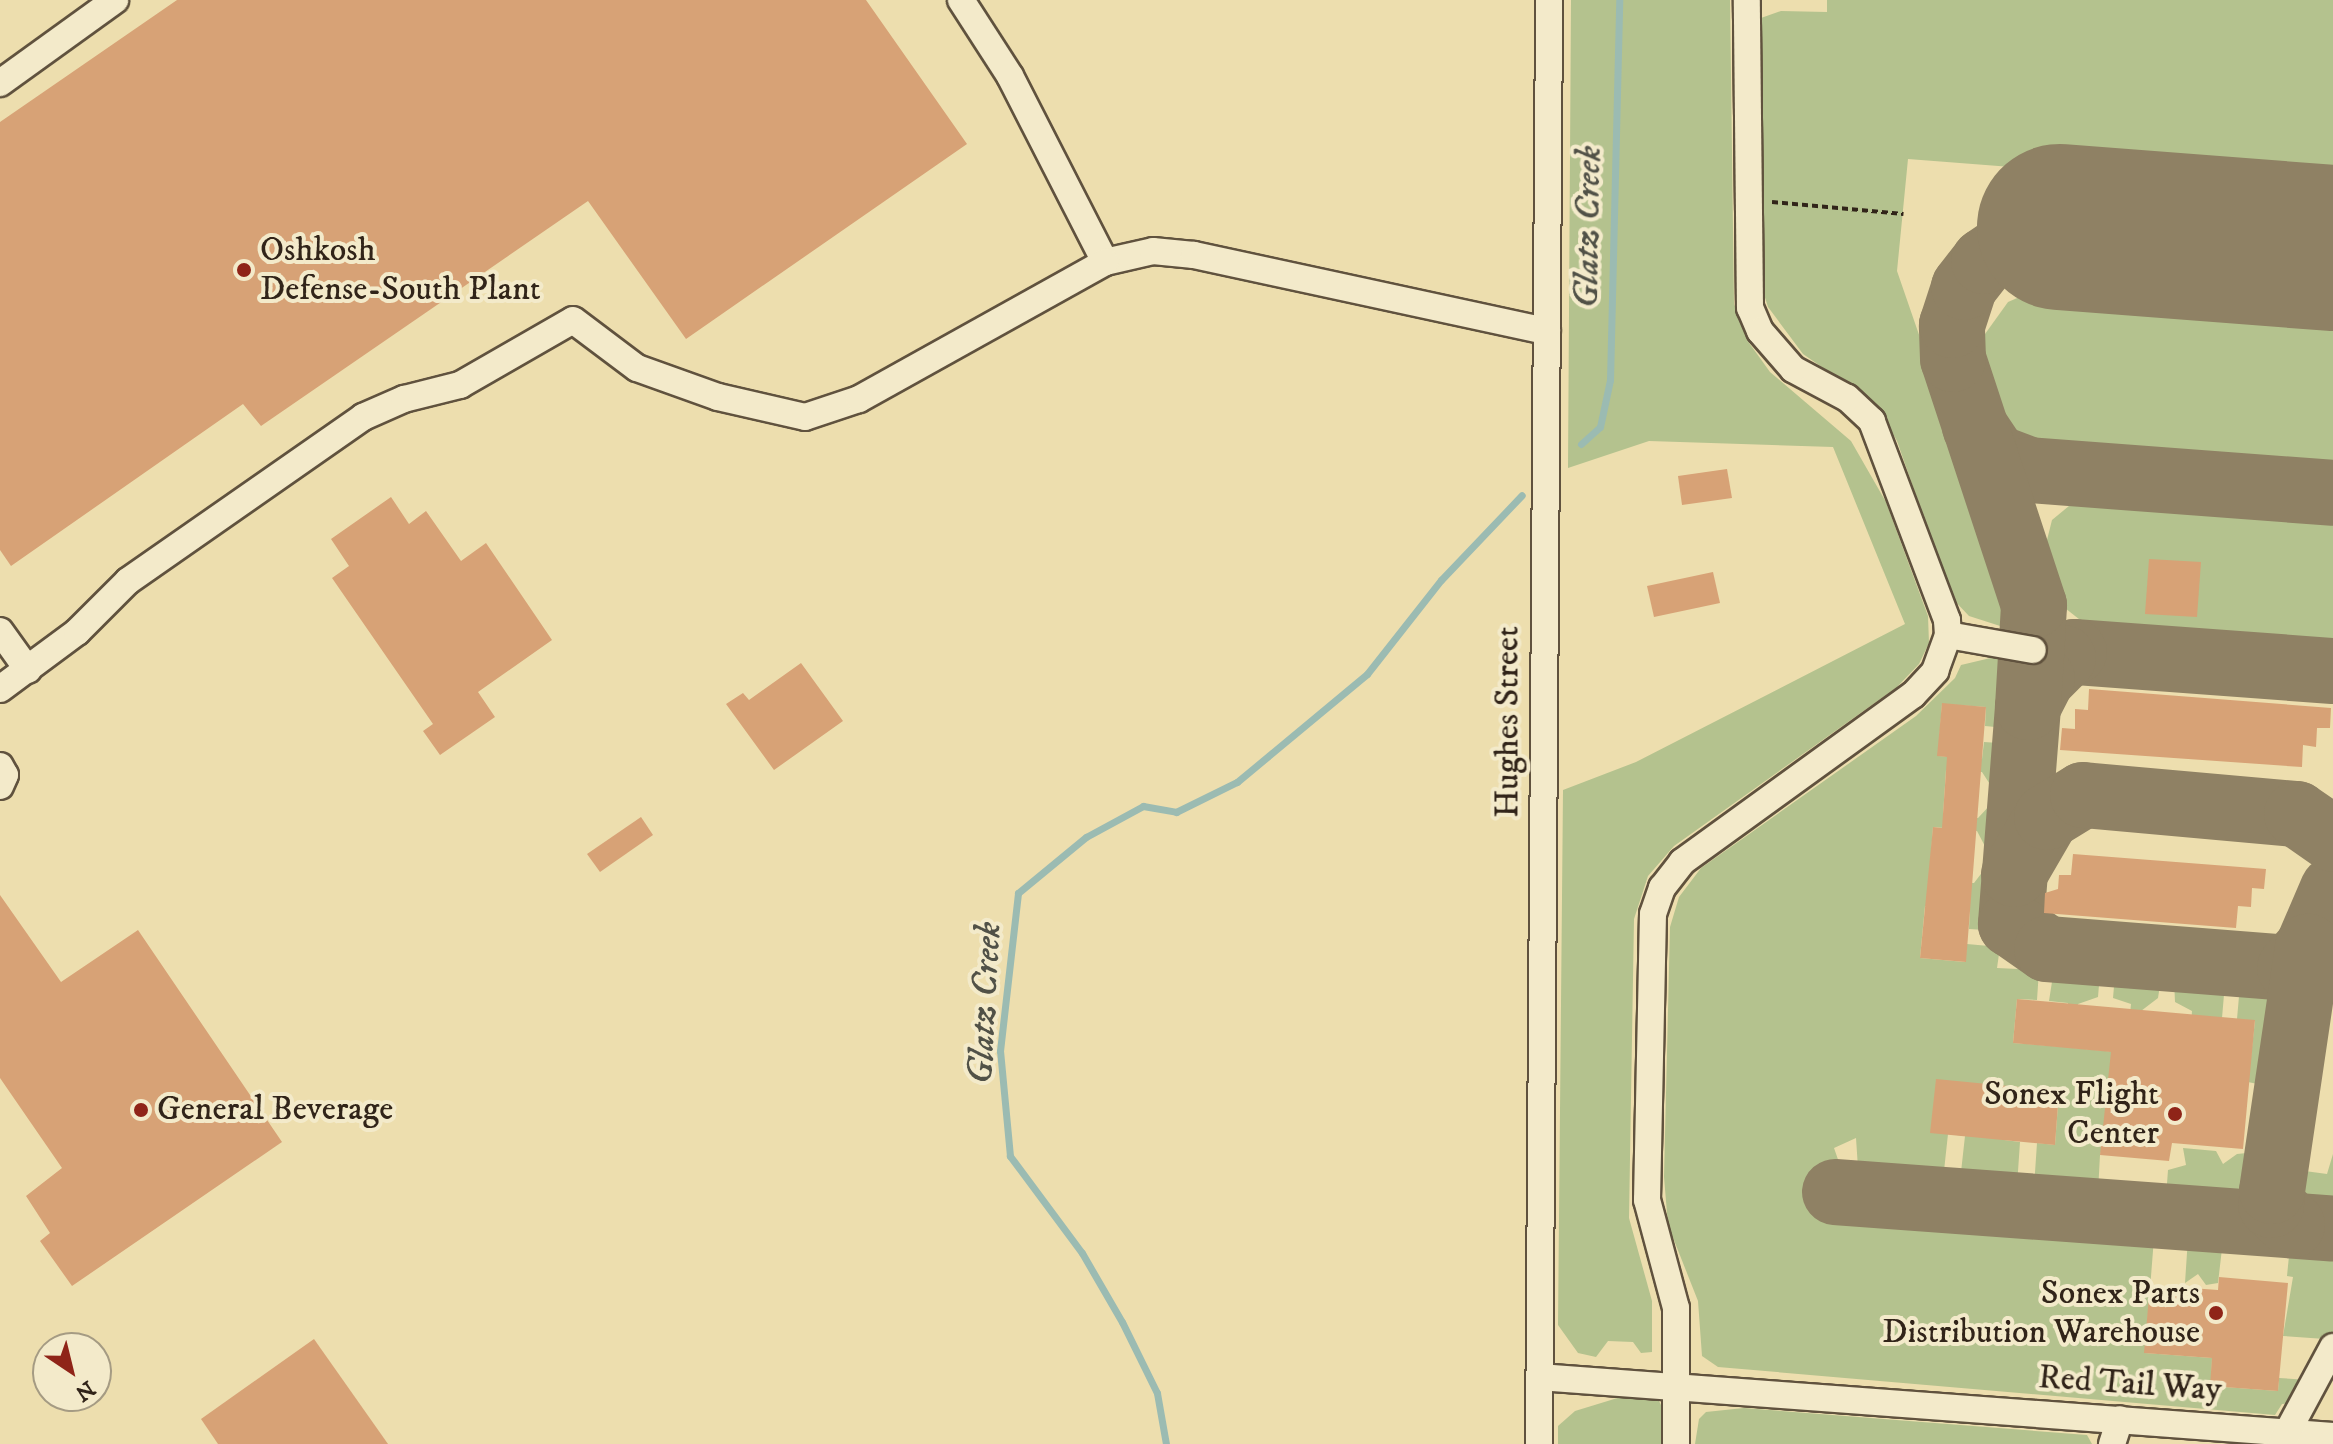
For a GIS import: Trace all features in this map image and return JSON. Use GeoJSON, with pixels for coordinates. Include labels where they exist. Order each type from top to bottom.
{"type":"FeatureCollection","features":[{"type":"Feature","properties":{"kind":"street"},"geometry":{"type":"LineString","coordinates":[[0,83],[115,0]]}},
{"type":"Feature","properties":{"kind":"street"},"geometry":{"type":"LineString","coordinates":[[961,0],[1010,76],[1105,262]]}},
{"type":"Feature","properties":{"kind":"street","name":"Hughes Street"},"geometry":{"type":"LineString","coordinates":[[1539,1444],[1549,0]]}},
{"type":"Feature","properties":{"kind":"street"},"geometry":{"type":"LineString","coordinates":[[1676,1444],[1676,1308],[1647,1200],[1653,914],[1662,888],[1682,862],[1913,695],[1935,671],[1948,635],[1947,620],[1872,421],[1847,398],[1793,369],[1760,331],[1746,279],[1747,0]]}},
{"type":"Feature","properties":{"kind":"street"},"geometry":{"type":"LineString","coordinates":[[0,689],[77,632],[128,581],[363,417],[404,399],[460,385],[573,320],[637,368],[718,397],[805,417],[859,399],[1105,262],[1153,251],[1194,255],[1547,331]]}},
{"type":"Feature","properties":{"kind":"street"},"geometry":{"type":"LineString","coordinates":[[0,631],[32,667]]}},
{"type":"Feature","properties":{"kind":"street"},"geometry":{"type":"LineString","coordinates":[[1948,635],[2033,650]]}},
{"type":"Feature","properties":{"kind":"street"},"geometry":{"type":"LineString","coordinates":[[0,766],[5,775],[0,786]]}},
{"type":"Feature","properties":{"kind":"street"},"geometry":{"type":"LineString","coordinates":[[2284,1438],[2333,1347]]}},
{"type":"Feature","properties":{"kind":"street","name":"Red Tail Way"},"geometry":{"type":"LineString","coordinates":[[1539,1377],[1678,1386],[2116,1432],[2284,1438],[2333,1436]]}},
{"type":"Feature","properties":{"kind":"path"},"geometry":{"type":"LineString","coordinates":[[1746,200],[1903,214]]}},
{"type":"Feature","properties":{"kind":"green space"},"geometry":{"type":"Polygon","coordinates":[[[1571,0],[1730,0],[1734,304],[1747,340],[1770,372],[1851,441],[1886,502],[1928,616],[1929,643],[1919,664],[1897,687],[1674,846],[1648,876],[1634,919],[1629,1218],[1652,1301],[1652,1352],[1641,1353],[1633,1342],[1608,1341],[1596,1357],[1578,1353],[1558,1325],[1563,790],[1636,762],[1905,624],[1833,447],[1649,441],[1568,468],[1571,0]]]}},
{"type":"Feature","properties":{"kind":"green space"},"geometry":{"type":"Polygon","coordinates":[[[1827,0],[2333,0],[2333,192],[1908,159],[1897,271],[2022,633],[1969,616],[1952,598],[1897,441],[1884,418],[1865,397],[1803,354],[1768,307],[1759,279],[1761,18],[1781,11],[1827,12],[1827,0]]]}},
{"type":"Feature","properties":{"kind":"green space"},"geometry":{"type":"Polygon","coordinates":[[[2052,283],[2333,304],[2333,473],[2058,453],[2027,447],[2006,434],[1995,423],[1980,382],[1980,341],[2008,302],[2052,283]]]}},
{"type":"Feature","properties":{"kind":"green space"},"geometry":{"type":"Polygon","coordinates":[[[2095,495],[2333,513],[2333,657],[2098,634],[2056,601],[2043,556],[2052,520],[2075,501],[2095,495]]]}},
{"type":"Feature","properties":{"kind":"green space"},"geometry":{"type":"Polygon","coordinates":[[[1999,656],[2021,669],[2016,729],[1985,726],[1986,707],[1942,704],[1938,756],[1982,759],[1984,742],[2014,744],[2013,790],[1993,789],[1982,772],[1946,770],[1943,815],[1978,818],[1992,803],[2011,805],[2007,853],[1988,852],[1977,831],[1933,827],[1929,881],[1974,883],[1987,866],[2006,866],[2001,931],[1969,929],[1970,909],[1925,906],[1920,958],[1965,962],[1967,944],[2000,947],[1997,968],[2039,970],[2037,1000],[2017,999],[2013,1043],[2065,1047],[2068,1003],[2049,1001],[2054,969],[2100,973],[2098,997],[2078,1004],[2074,1048],[2126,1053],[2131,1004],[2113,998],[2115,975],[2161,979],[2158,998],[2141,1011],[2100,1155],[2098,1192],[2034,1187],[2037,1143],[2055,1145],[2059,1091],[2010,1086],[2004,1140],[2020,1142],[2017,1186],[1960,1181],[1965,1136],[1948,1134],[1943,1180],[1867,1174],[1858,1168],[1856,1138],[1834,1148],[1842,1171],[1828,1172],[1827,1211],[2154,1238],[2145,1353],[2212,1358],[2211,1386],[2278,1391],[2279,1378],[2308,1380],[2292,1403],[2282,1404],[2275,1415],[1718,1367],[1702,1356],[1698,1301],[1668,1225],[1664,1177],[1670,927],[1679,897],[1701,868],[1916,716],[1955,678],[1961,665],[1999,656]]]}},
{"type":"Feature","properties":{"kind":"green space"},"geometry":{"type":"Polygon","coordinates":[[[2174,979],[2225,983],[2222,1018],[2188,1067],[2192,1011],[2175,1002],[2174,979]]]}},
{"type":"Feature","properties":{"kind":"green space"},"geometry":{"type":"Polygon","coordinates":[[[2240,985],[2280,988],[2291,1002],[2277,1088],[2248,1082],[2255,1021],[2237,1019],[2240,985]]]}},
{"type":"Feature","properties":{"kind":"green space"},"geometry":{"type":"Polygon","coordinates":[[[2183,1148],[2216,1151],[2223,1164],[2237,1154],[2267,1151],[2260,1190],[2252,1199],[2237,1203],[2166,1197],[2168,1170],[2186,1165],[2183,1148]]]}},
{"type":"Feature","properties":{"kind":"green space"},"geometry":{"type":"Polygon","coordinates":[[[2333,1154],[2333,1210],[2292,1203],[2290,1169],[2327,1174],[2333,1154]]]}},
{"type":"Feature","properties":{"kind":"green space"},"geometry":{"type":"Polygon","coordinates":[[[2188,1238],[2223,1240],[2218,1283],[2206,1285],[2198,1274],[2185,1283],[2188,1238]]]}},
{"type":"Feature","properties":{"kind":"green space"},"geometry":{"type":"Polygon","coordinates":[[[2290,1246],[2333,1249],[2333,1333],[2325,1339],[2283,1336],[2293,1277],[2287,1276],[2290,1246]]]}},
{"type":"Feature","properties":{"kind":"green space"},"geometry":{"type":"Polygon","coordinates":[[[1624,1396],[1657,1397],[1662,1407],[1662,1444],[1558,1444],[1558,1426],[1575,1411],[1624,1396]]]}},
{"type":"Feature","properties":{"kind":"green space"},"geometry":{"type":"Polygon","coordinates":[[[1744,1408],[2087,1435],[2092,1444],[1695,1444],[1699,1419],[1706,1412],[1744,1408]]]}},
{"type":"Feature","properties":{"kind":"building","name":"Oshkosh Defense-South Plant"},"geometry":{"type":"Polygon","coordinates":[[[177,0],[866,0],[967,144],[686,339],[588,201],[261,426],[243,404],[11,566],[0,550],[0,122],[177,0]]]}},
{"type":"Feature","properties":{"kind":"building"},"geometry":{"type":"Polygon","coordinates":[[[1727,469],[1732,498],[1682,505],[1678,476],[1727,469]]]}},
{"type":"Feature","properties":{"kind":"building"},"geometry":{"type":"Polygon","coordinates":[[[391,497],[409,524],[426,511],[461,561],[486,543],[552,640],[478,692],[495,717],[440,755],[423,731],[433,724],[332,578],[349,566],[331,539],[391,497]]]}},
{"type":"Feature","properties":{"kind":"building"},"geometry":{"type":"Polygon","coordinates":[[[2149,559],[2201,562],[2197,617],[2145,614],[2149,559]]]}},
{"type":"Feature","properties":{"kind":"building"},"geometry":{"type":"Polygon","coordinates":[[[1713,572],[1720,603],[1654,617],[1647,586],[1713,572]]]}},
{"type":"Feature","properties":{"kind":"building"},"geometry":{"type":"Polygon","coordinates":[[[801,663],[843,721],[774,770],[726,704],[743,693],[749,700],[801,663]]]}},
{"type":"Feature","properties":{"kind":"building"},"geometry":{"type":"Polygon","coordinates":[[[2089,689],[2331,708],[2330,728],[2317,728],[2316,747],[2303,745],[2302,767],[2060,750],[2062,728],[2075,729],[2075,709],[2088,710],[2089,689]]]}},
{"type":"Feature","properties":{"kind":"building"},"geometry":{"type":"Polygon","coordinates":[[[1942,703],[1986,707],[1966,962],[1920,958],[1933,827],[1942,828],[1947,757],[1937,756],[1942,703]]]}},
{"type":"Feature","properties":{"kind":"building"},"geometry":{"type":"Polygon","coordinates":[[[641,817],[653,835],[600,872],[587,854],[641,817]]]}},
{"type":"Feature","properties":{"kind":"building"},"geometry":{"type":"Polygon","coordinates":[[[2073,854],[2266,869],[2264,889],[2252,888],[2251,907],[2238,906],[2236,928],[2044,913],[2045,893],[2058,889],[2059,875],[2071,875],[2073,854]]]}},
{"type":"Feature","properties":{"kind":"building","name":"General Beverage"},"geometry":{"type":"Polygon","coordinates":[[[0,895],[61,982],[138,930],[282,1142],[72,1286],[40,1241],[50,1233],[26,1196],[62,1168],[0,1078],[0,895]]]}},
{"type":"Feature","properties":{"kind":"building"},"geometry":{"type":"Polygon","coordinates":[[[2017,999],[2255,1020],[2243,1149],[2172,1143],[2169,1161],[2100,1155],[2111,1052],[2013,1043],[2017,999]]]}},
{"type":"Feature","properties":{"kind":"building"},"geometry":{"type":"Polygon","coordinates":[[[1936,1079],[2059,1091],[2055,1145],[1930,1133],[1936,1079]]]}},
{"type":"Feature","properties":{"kind":"building","name":"Sonex Parts Distribution Warehouse"},"geometry":{"type":"Polygon","coordinates":[[[2219,1277],[2288,1283],[2278,1391],[2210,1386],[2212,1358],[2144,1353],[2150,1285],[2218,1290],[2219,1277]]]}},
{"type":"Feature","properties":{"kind":"building"},"geometry":{"type":"Polygon","coordinates":[[[314,1339],[388,1444],[218,1444],[201,1419],[314,1339]]]}},
{"type":"Feature","properties":{"kind":"waterway","name":"Glatz Creek"},"geometry":{"type":"LineString","coordinates":[[1581,444],[1600,427],[1610,380],[1619,0]]}},
{"type":"Feature","properties":{"kind":"waterway","name":"Glatz Creek"},"geometry":{"type":"LineString","coordinates":[[1166,1444],[1157,1393],[1122,1322],[1082,1253],[1010,1156],[1000,1051],[1018,893],[1086,837],[1143,806],[1176,812],[1237,782],[1367,674],[1441,580],[1522,495]]}},
{"type":"Feature","properties":{"kind":"taxiway"},"geometry":{"type":"LineString","coordinates":[[2028,707],[2034,605],[1953,359],[1952,325],[1964,287],[1984,261],[2017,239],[2060,227]]}},
{"type":"Feature","properties":{"kind":"taxiway"},"geometry":{"type":"LineString","coordinates":[[1975,427],[1995,457],[2029,470],[2333,493]]}},
{"type":"Feature","properties":{"kind":"taxiway"},"geometry":{"type":"LineString","coordinates":[[2333,671],[2074,652],[2063,658],[2042,679],[2028,707],[2011,924],[2047,949],[2290,968],[2308,947],[2333,889]]}},
{"type":"Feature","properties":{"kind":"taxiway"},"geometry":{"type":"LineString","coordinates":[[2014,874],[2047,817],[2083,795],[2297,814],[2333,839]]}},
{"type":"Feature","properties":{"kind":"taxiway"},"geometry":{"type":"LineString","coordinates":[[2292,1225],[2271,1205],[2308,947]]}},
{"type":"Feature","properties":{"kind":"taxiway"},"geometry":{"type":"LineString","coordinates":[[1835,1192],[2333,1229]]}},
{"type":"Feature","properties":{"kind":"runway"},"geometry":{"type":"LineString","coordinates":[[2060,227],[2333,248]]}},
{"type":"Feature","properties":{"kind":"place","name":"Oshkosh Defense-South Plant"},"geometry":{"type":"Point","coordinates":[244,270]}},
{"type":"Feature","properties":{"kind":"place","name":"General Beverage"},"geometry":{"type":"Point","coordinates":[141,1110]}},
{"type":"Feature","properties":{"kind":"place","name":"Sonex Flight Center"},"geometry":{"type":"Point","coordinates":[2175,1114]}},
{"type":"Feature","properties":{"kind":"place","name":"Sonex Parts Distribution Warehouse"},"geometry":{"type":"Point","coordinates":[2216,1313]}}]}
